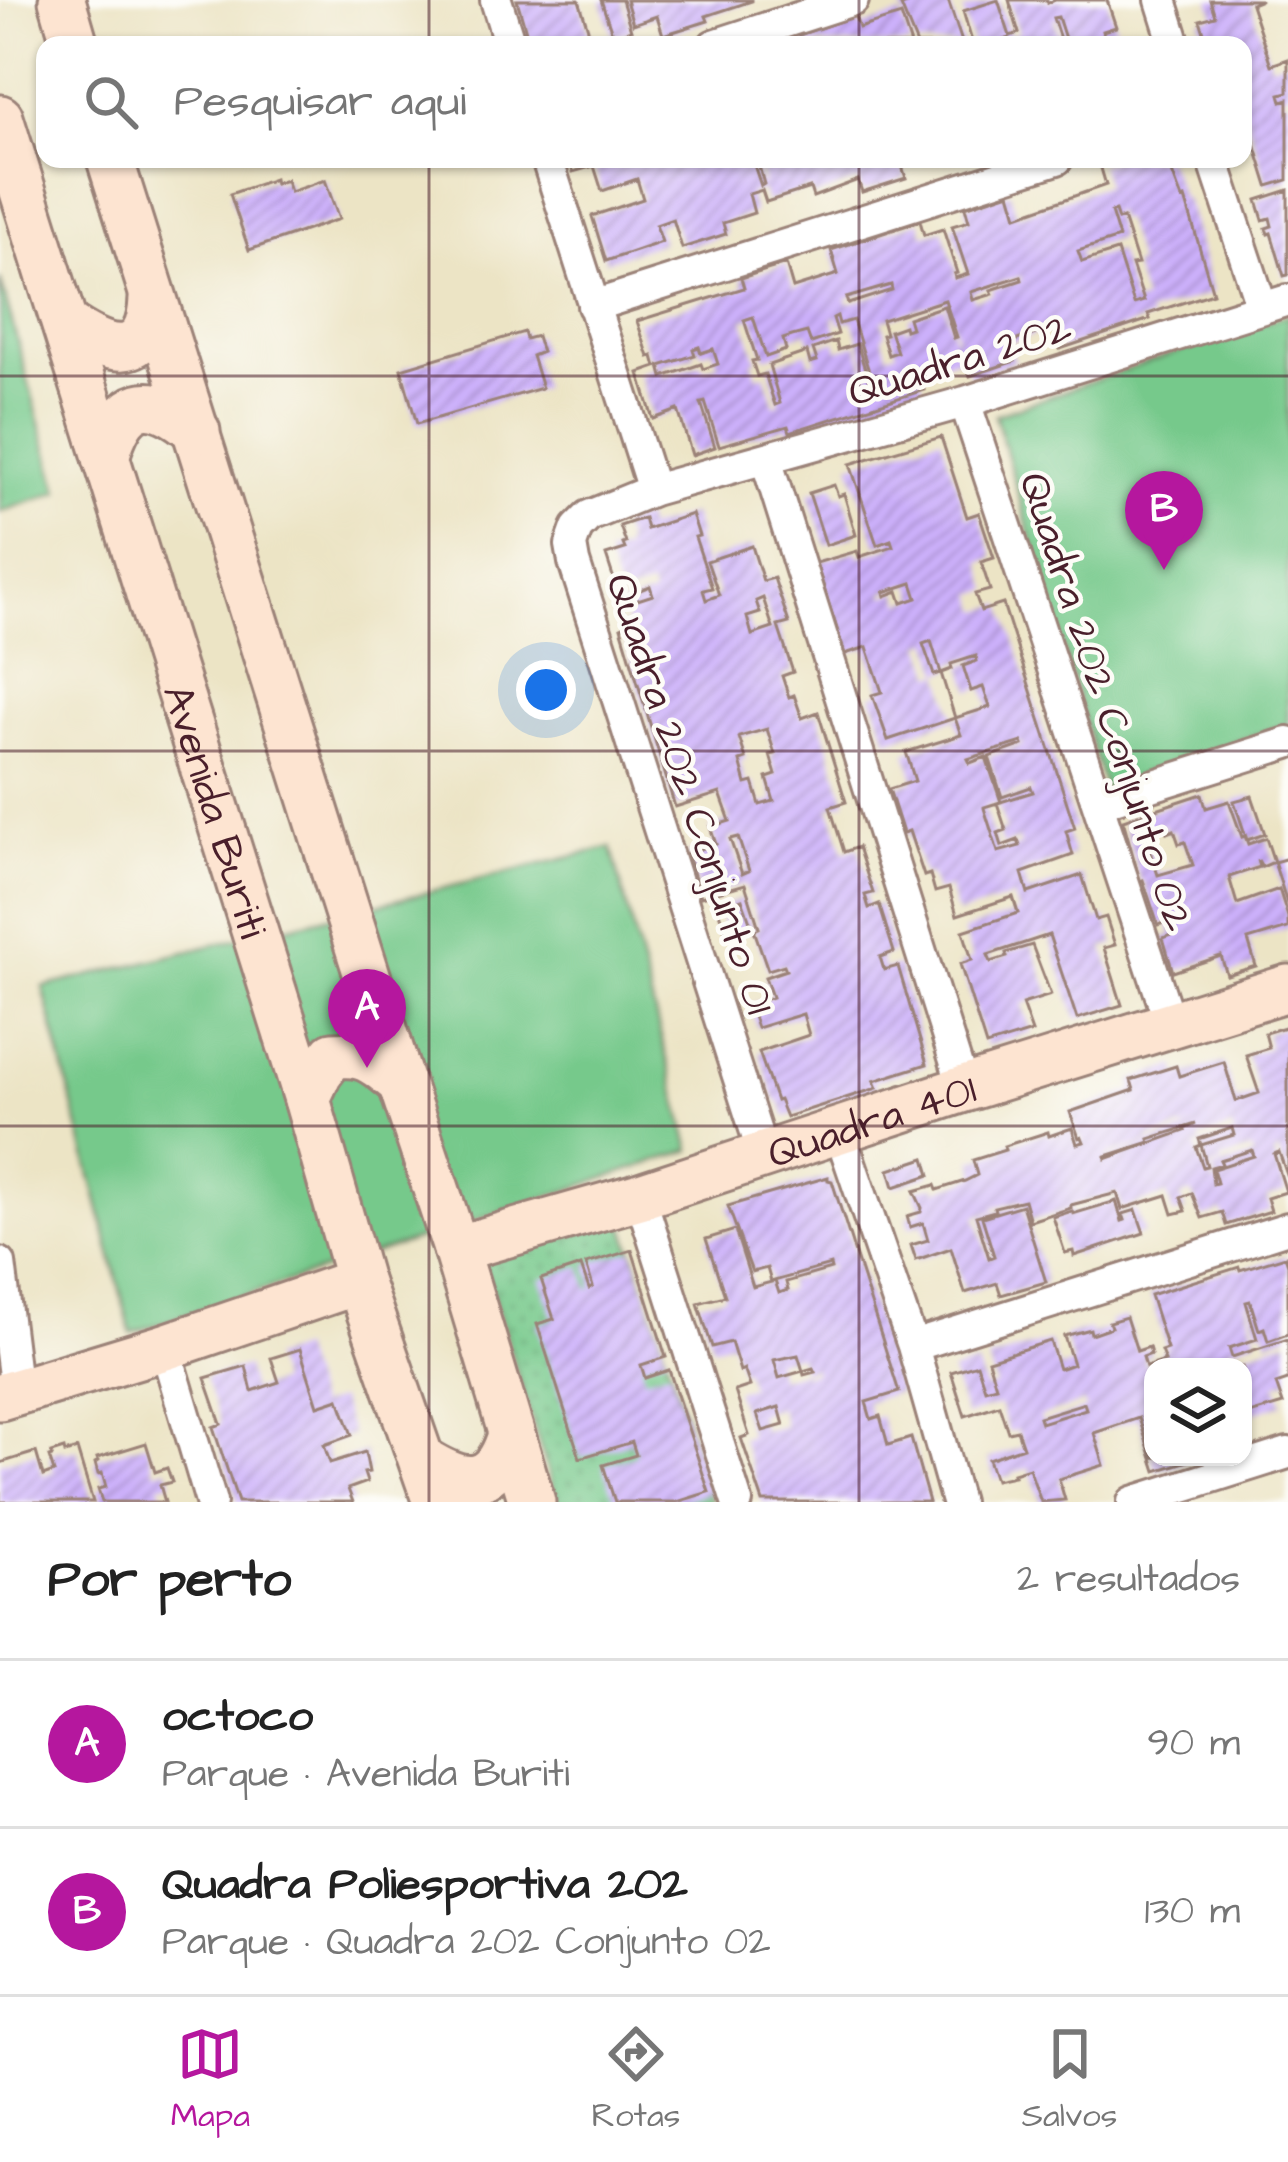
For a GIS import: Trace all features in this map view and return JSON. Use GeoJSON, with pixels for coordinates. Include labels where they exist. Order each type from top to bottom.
{"type":"FeatureCollection","features":[{"type":"Feature","properties":{"kind":"main road","name":"Avenida Buriti"},"geometry":{"type":"LineString","coordinates":[[0,118],[307,1099],[359,1281],[429,1481]]}},
{"type":"Feature","properties":{"kind":"main road"},"geometry":{"type":"LineString","coordinates":[[113,168],[532,1502]]}},
{"type":"Feature","properties":{"kind":"main road"},"geometry":{"type":"LineString","coordinates":[[66,324],[94,344],[131,346],[146,333],[152,299]]}},
{"type":"Feature","properties":{"kind":"main road"},"geometry":{"type":"LineString","coordinates":[[106,458],[113,430],[124,414],[140,407],[158,406],[176,413],[197,430]]}},
{"type":"Feature","properties":{"kind":"main road","name":"Quadra 401"},"geometry":{"type":"LineString","coordinates":[[456,1249],[640,1196],[1288,988]]}},
{"type":"Feature","properties":{"kind":"main road"},"geometry":{"type":"LineString","coordinates":[[307,1099],[333,1055],[355,1053],[401,1083]]}},
{"type":"Feature","properties":{"kind":"main road"},"geometry":{"type":"LineString","coordinates":[[8,1395],[359,1281]]}},
{"type":"Feature","properties":{"kind":"main road"},"geometry":{"type":"LineString","coordinates":[[429,1481],[447,1475],[470,1479],[488,1474],[502,1461],[511,1436]]}},
{"type":"Feature","properties":{"kind":"street"},"geometry":{"type":"LineString","coordinates":[[496,0],[507,36]]}},
{"type":"Feature","properties":{"kind":"street"},"geometry":{"type":"LineString","coordinates":[[742,36],[853,0]]}},
{"type":"Feature","properties":{"kind":"street"},"geometry":{"type":"LineString","coordinates":[[1160,0],[1172,36]]}},
{"type":"Feature","properties":{"kind":"street"},"geometry":{"type":"LineString","coordinates":[[550,168],[653,490]]}},
{"type":"Feature","properties":{"kind":"street"},"geometry":{"type":"LineString","coordinates":[[593,305],[1029,168]]}},
{"type":"Feature","properties":{"kind":"street"},"geometry":{"type":"LineString","coordinates":[[1217,168],[1275,304]]}},
{"type":"Feature","properties":{"kind":"street","name":"Quadra 202"},"geometry":{"type":"LineString","coordinates":[[653,490],[965,402],[1275,304]]}},
{"type":"Feature","properties":{"kind":"street","name":"Quadra 202 Conjunto 02"},"geometry":{"type":"LineString","coordinates":[[965,402],[1171,1026]]}},
{"type":"Feature","properties":{"kind":"street"},"geometry":{"type":"LineString","coordinates":[[766,459],[964,1089]]}},
{"type":"Feature","properties":{"kind":"street","name":"Quadra 202 Conjunto 01"},"geometry":{"type":"LineString","coordinates":[[653,490],[589,516],[577,528],[571,545],[764,1154]]}},
{"type":"Feature","properties":{"kind":"street"},"geometry":{"type":"LineString","coordinates":[[1097,803],[1288,743]]}},
{"type":"Feature","properties":{"kind":"street"},"geometry":{"type":"LineString","coordinates":[[839,1130],[913,1346],[957,1502]]}},
{"type":"Feature","properties":{"kind":"street"},"geometry":{"type":"LineString","coordinates":[[640,1196],[736,1502]]}},
{"type":"Feature","properties":{"kind":"street"},"geometry":{"type":"LineString","coordinates":[[913,1346],[1288,1228]]}},
{"type":"Feature","properties":{"kind":"street"},"geometry":{"type":"LineString","coordinates":[[0,1263],[8,1395]]}},
{"type":"Feature","properties":{"kind":"street"},"geometry":{"type":"LineString","coordinates":[[165,1347],[211,1502]]}},
{"type":"Feature","properties":{"kind":"street"},"geometry":{"type":"LineString","coordinates":[[1133,1502],[1180,1495],[1288,1453]]}},
{"type":"Feature","properties":{"kind":"green space"},"geometry":{"type":"Polygon","coordinates":[[[0,279],[59,492],[0,512],[0,279]]]}},
{"type":"Feature","properties":{"kind":"green space"},"geometry":{"type":"Polygon","coordinates":[[[1288,314],[1288,724],[1104,788],[995,415],[1288,314]]]}},
{"type":"Feature","properties":{"kind":"green space"},"geometry":{"type":"Polygon","coordinates":[[[611,847],[691,1150],[131,1333],[43,987],[611,847]]]}},
{"type":"Feature","properties":{"kind":"green space"},"geometry":{"type":"Polygon","coordinates":[[[623,1221],[712,1502],[557,1502],[482,1260],[623,1221]]]}},
{"type":"Feature","properties":{"kind":"building"},"geometry":{"type":"Polygon","coordinates":[[[517,0],[579,0],[590,36],[527,36],[517,0]]]}},
{"type":"Feature","properties":{"kind":"building"},"geometry":{"type":"Polygon","coordinates":[[[601,0],[622,0],[631,30],[613,36],[601,0]]]}},
{"type":"Feature","properties":{"kind":"building"},"geometry":{"type":"Polygon","coordinates":[[[626,0],[752,1],[663,35],[657,16],[633,24],[626,0]]]}},
{"type":"Feature","properties":{"kind":"building"},"geometry":{"type":"Polygon","coordinates":[[[919,0],[948,0],[960,36],[913,36],[901,6],[919,0]]]}},
{"type":"Feature","properties":{"kind":"building"},"geometry":{"type":"Polygon","coordinates":[[[998,0],[1010,36],[970,36],[963,11],[998,0]]]}},
{"type":"Feature","properties":{"kind":"building"},"geometry":{"type":"Polygon","coordinates":[[[1009,0],[1107,0],[1116,27],[1103,31],[1104,36],[1064,36],[1058,17],[1053,18],[1059,36],[1010,36],[1019,33],[1009,0]]]}},
{"type":"Feature","properties":{"kind":"building"},"geometry":{"type":"Polygon","coordinates":[[[1210,0],[1261,0],[1251,4],[1271,65],[1288,59],[1288,92],[1280,94],[1282,101],[1288,99],[1288,180],[1268,186],[1252,135],[1252,36],[1205,36],[1200,20],[1215,16],[1210,0]]]}},
{"type":"Feature","properties":{"kind":"building"},"geometry":{"type":"Polygon","coordinates":[[[901,15],[908,36],[796,36],[855,16],[859,28],[901,15]]]}},
{"type":"Feature","properties":{"kind":"building"},"geometry":{"type":"Polygon","coordinates":[[[595,168],[755,168],[761,186],[760,168],[903,168],[906,178],[862,192],[858,180],[813,197],[810,188],[766,202],[762,190],[749,194],[754,213],[723,223],[726,234],[682,248],[673,219],[656,225],[662,242],[606,261],[592,216],[643,199],[637,179],[602,191],[595,168]]]}},
{"type":"Feature","properties":{"kind":"building"},"geometry":{"type":"Polygon","coordinates":[[[1101,168],[1170,168],[1185,198],[1213,293],[1060,349],[1053,328],[1008,343],[1015,361],[970,376],[963,356],[918,370],[924,390],[790,432],[788,426],[719,446],[705,402],[701,403],[715,447],[692,455],[678,410],[653,419],[639,373],[659,366],[649,357],[637,321],[744,288],[741,278],[786,264],[793,288],[838,274],[831,250],[920,221],[924,235],[943,229],[955,278],[968,274],[952,226],[969,221],[965,207],[1010,192],[1017,216],[1106,185],[1101,168]],[[1115,211],[1111,212],[1119,238],[1078,251],[1082,262],[1117,251],[1134,304],[1144,301],[1132,265],[1138,264],[1123,218],[1118,220],[1115,211]],[[1021,276],[971,292],[973,300],[993,294],[991,290],[1022,280],[1021,276]],[[891,285],[846,298],[848,304],[892,290],[891,285]],[[945,300],[882,320],[888,355],[897,352],[890,331],[911,328],[908,318],[944,306],[957,337],[945,300]],[[837,316],[833,318],[838,334],[811,343],[807,332],[792,336],[783,339],[786,350],[766,357],[753,317],[744,320],[757,360],[752,361],[757,376],[765,374],[775,405],[780,403],[769,365],[807,352],[810,363],[817,361],[813,349],[836,341],[838,350],[857,344],[872,381],[853,320],[839,324],[837,316]],[[699,347],[693,349],[695,355],[660,366],[663,377],[701,364],[703,369],[718,364],[713,349],[701,353],[699,347]]]}},
{"type":"Feature","properties":{"kind":"building"},"geometry":{"type":"Polygon","coordinates":[[[274,179],[275,184],[286,180],[290,192],[325,180],[339,219],[249,250],[230,194],[274,179]]]}},
{"type":"Feature","properties":{"kind":"building"},"geometry":{"type":"Polygon","coordinates":[[[1288,190],[1288,275],[1284,276],[1266,228],[1272,226],[1270,218],[1263,220],[1257,200],[1288,190]]]}},
{"type":"Feature","properties":{"kind":"building"},"geometry":{"type":"Polygon","coordinates":[[[524,332],[526,339],[537,336],[542,352],[532,356],[542,388],[417,424],[401,369],[524,332]]]}},
{"type":"Feature","properties":{"kind":"building"},"geometry":{"type":"Polygon","coordinates":[[[941,437],[967,517],[979,513],[994,558],[981,562],[990,590],[975,594],[981,611],[1003,604],[1075,828],[1066,831],[1073,855],[1022,873],[1028,893],[1082,875],[1096,920],[1106,917],[1115,945],[1104,948],[1122,1005],[1077,1019],[1049,935],[988,955],[991,962],[1032,945],[1051,995],[1022,1004],[1032,1032],[986,1046],[960,964],[972,960],[963,931],[1018,913],[1013,897],[957,915],[949,888],[935,892],[930,874],[924,876],[909,831],[903,833],[889,789],[915,781],[906,752],[961,735],[955,718],[888,740],[872,695],[882,692],[867,647],[845,654],[816,563],[893,546],[891,540],[877,545],[850,464],[941,437]],[[912,583],[884,592],[885,596],[898,591],[902,603],[917,598],[912,583]],[[931,641],[923,644],[934,675],[941,673],[931,641]],[[976,656],[951,664],[952,669],[941,673],[955,718],[990,707],[983,687],[971,691],[963,666],[977,661],[976,656]],[[1022,742],[968,759],[970,763],[986,757],[1001,802],[1033,792],[1031,787],[1002,797],[989,757],[1022,742]],[[997,803],[984,807],[998,852],[1020,846],[1018,840],[1002,846],[998,833],[1006,830],[997,803]]]}},
{"type":"Feature","properties":{"kind":"building"},"geometry":{"type":"Polygon","coordinates":[[[834,485],[838,496],[844,494],[856,535],[826,545],[809,493],[834,485]]]}},
{"type":"Feature","properties":{"kind":"building"},"geometry":{"type":"Polygon","coordinates":[[[692,514],[712,588],[703,590],[706,600],[719,595],[707,561],[752,546],[763,581],[774,578],[789,623],[778,626],[793,672],[782,676],[802,718],[818,712],[846,802],[830,807],[844,852],[858,847],[873,893],[865,895],[869,908],[879,904],[894,952],[880,957],[884,970],[898,966],[927,1064],[874,1081],[877,1088],[786,1117],[776,1101],[759,1052],[809,1035],[803,1014],[757,1028],[749,1005],[772,997],[765,977],[786,970],[784,965],[768,970],[745,884],[701,897],[687,853],[716,844],[710,827],[730,821],[720,793],[675,807],[621,627],[628,624],[622,605],[653,595],[650,586],[620,598],[606,555],[625,549],[620,526],[644,518],[647,529],[692,514]],[[763,598],[756,601],[760,613],[747,617],[752,635],[773,628],[763,598]],[[767,729],[739,737],[746,759],[740,761],[746,784],[753,782],[760,805],[774,801],[767,778],[776,775],[770,755],[775,754],[767,729]],[[738,837],[730,839],[742,874],[749,871],[738,837]]]}},
{"type":"Feature","properties":{"kind":"building"},"geometry":{"type":"Polygon","coordinates":[[[1202,794],[1206,808],[1229,801],[1248,844],[1266,838],[1274,862],[1262,867],[1258,860],[1260,867],[1229,877],[1237,904],[1279,889],[1288,917],[1288,928],[1248,940],[1256,966],[1227,975],[1221,956],[1173,972],[1163,938],[1172,935],[1168,922],[1158,925],[1123,820],[1202,794]],[[1164,824],[1143,831],[1158,875],[1193,865],[1185,842],[1179,844],[1174,830],[1167,833],[1164,824]]]}},
{"type":"Feature","properties":{"kind":"building"},"geometry":{"type":"Polygon","coordinates":[[[1252,796],[1265,834],[1247,840],[1234,801],[1252,796]]]}},
{"type":"Feature","properties":{"kind":"building"},"geometry":{"type":"Polygon","coordinates":[[[1288,858],[1288,903],[1287,903],[1274,862],[1288,858]]]}},
{"type":"Feature","properties":{"kind":"building"},"geometry":{"type":"Polygon","coordinates":[[[742,899],[753,930],[727,938],[718,908],[742,899]]]}},
{"type":"Feature","properties":{"kind":"building"},"geometry":{"type":"Polygon","coordinates":[[[1288,1026],[1288,1178],[1279,1152],[1274,1154],[1286,1192],[1267,1198],[1271,1211],[1226,1225],[1222,1212],[1202,1218],[1192,1193],[1181,1197],[1186,1211],[1173,1214],[1167,1195],[1122,1209],[1117,1193],[1030,1221],[1024,1200],[994,1207],[995,1211],[976,1216],[989,1258],[994,1256],[982,1217],[1022,1205],[1046,1282],[1001,1295],[997,1283],[965,1293],[951,1248],[916,1260],[911,1245],[928,1240],[923,1223],[910,1227],[907,1216],[922,1208],[914,1191],[965,1181],[977,1175],[973,1160],[1048,1132],[1049,1136],[1072,1128],[1077,1144],[1084,1142],[1070,1112],[1134,1090],[1131,1080],[1176,1066],[1179,1076],[1224,1062],[1236,1101],[1259,1093],[1246,1055],[1269,1048],[1265,1033],[1288,1026]],[[1196,1124],[1106,1159],[1185,1131],[1196,1124]],[[1232,1128],[1199,1139],[1201,1145],[1234,1135],[1232,1128]],[[1201,1145],[1196,1147],[1203,1167],[1207,1166],[1201,1145]],[[1252,1150],[1220,1160],[1222,1164],[1211,1167],[1213,1184],[1217,1183],[1213,1169],[1254,1156],[1252,1150]]]}},
{"type":"Feature","properties":{"kind":"building"},"geometry":{"type":"Polygon","coordinates":[[[925,1158],[930,1175],[894,1187],[889,1170],[925,1158]]]}},
{"type":"Feature","properties":{"kind":"building"},"geometry":{"type":"Polygon","coordinates":[[[828,1177],[832,1181],[899,1392],[866,1402],[871,1419],[880,1416],[888,1445],[911,1438],[929,1502],[763,1502],[741,1438],[749,1435],[735,1391],[750,1386],[731,1342],[712,1347],[698,1303],[725,1296],[706,1239],[735,1230],[753,1287],[775,1281],[779,1293],[788,1290],[786,1282],[831,1269],[830,1265],[771,1282],[767,1268],[752,1272],[728,1206],[828,1177]],[[798,1355],[774,1360],[779,1378],[803,1371],[798,1355]],[[779,1407],[757,1414],[763,1431],[784,1425],[779,1407]]]}},
{"type":"Feature","properties":{"kind":"building"},"geometry":{"type":"Polygon","coordinates":[[[1116,1201],[1122,1221],[1123,1214],[1136,1210],[1144,1233],[1074,1256],[1073,1251],[1065,1253],[1053,1217],[1116,1201]]]}},
{"type":"Feature","properties":{"kind":"building"},"geometry":{"type":"Polygon","coordinates":[[[632,1250],[666,1357],[641,1365],[645,1378],[669,1370],[709,1492],[677,1502],[615,1502],[603,1465],[636,1455],[632,1442],[580,1458],[537,1324],[554,1319],[541,1279],[581,1266],[589,1289],[593,1287],[586,1264],[632,1250]]]}},
{"type":"Feature","properties":{"kind":"building"},"geometry":{"type":"Polygon","coordinates":[[[1285,1256],[1288,1265],[1288,1334],[1268,1341],[1264,1328],[1259,1330],[1250,1301],[1246,1302],[1257,1339],[1229,1348],[1232,1357],[1288,1339],[1288,1380],[1276,1384],[1283,1404],[1252,1413],[1252,1358],[1164,1358],[1161,1351],[1167,1349],[1150,1295],[1285,1256]]]}},
{"type":"Feature","properties":{"kind":"building"},"geometry":{"type":"Polygon","coordinates":[[[1126,1317],[1137,1351],[1149,1347],[1151,1354],[1143,1357],[1144,1434],[1139,1418],[1094,1433],[1104,1465],[1059,1479],[1065,1500],[1041,1502],[1029,1468],[995,1480],[988,1459],[1023,1447],[1017,1430],[1008,1432],[999,1405],[965,1416],[951,1372],[977,1364],[985,1389],[996,1386],[988,1360],[1050,1341],[1059,1369],[1073,1364],[1064,1336],[1090,1329],[1091,1334],[1126,1317]],[[1084,1403],[1039,1417],[1041,1423],[1086,1409],[1084,1403]]]}},
{"type":"Feature","properties":{"kind":"building"},"geometry":{"type":"Polygon","coordinates":[[[300,1349],[318,1406],[339,1399],[352,1435],[324,1445],[330,1463],[365,1452],[367,1482],[348,1489],[353,1502],[238,1502],[213,1427],[221,1424],[205,1378],[246,1366],[252,1391],[279,1382],[271,1358],[300,1349]]]}},
{"type":"Feature","properties":{"kind":"building"},"geometry":{"type":"Polygon","coordinates":[[[146,1443],[155,1472],[167,1468],[172,1482],[160,1485],[165,1502],[102,1502],[98,1489],[106,1487],[102,1473],[98,1474],[97,1458],[146,1443]]]}},
{"type":"Feature","properties":{"kind":"building"},"geometry":{"type":"Polygon","coordinates":[[[64,1449],[65,1453],[77,1449],[93,1502],[0,1502],[0,1463],[36,1452],[43,1476],[54,1472],[51,1453],[64,1449]]]}},
{"type":"Feature","properties":{"kind":"place","name":"Quadra Poliesportiva 202"},"geometry":{"type":"Point","coordinates":[1164,570]}},
{"type":"Feature","properties":{"kind":"place","name":"octoco"},"geometry":{"type":"Point","coordinates":[367,1068]}}]}
